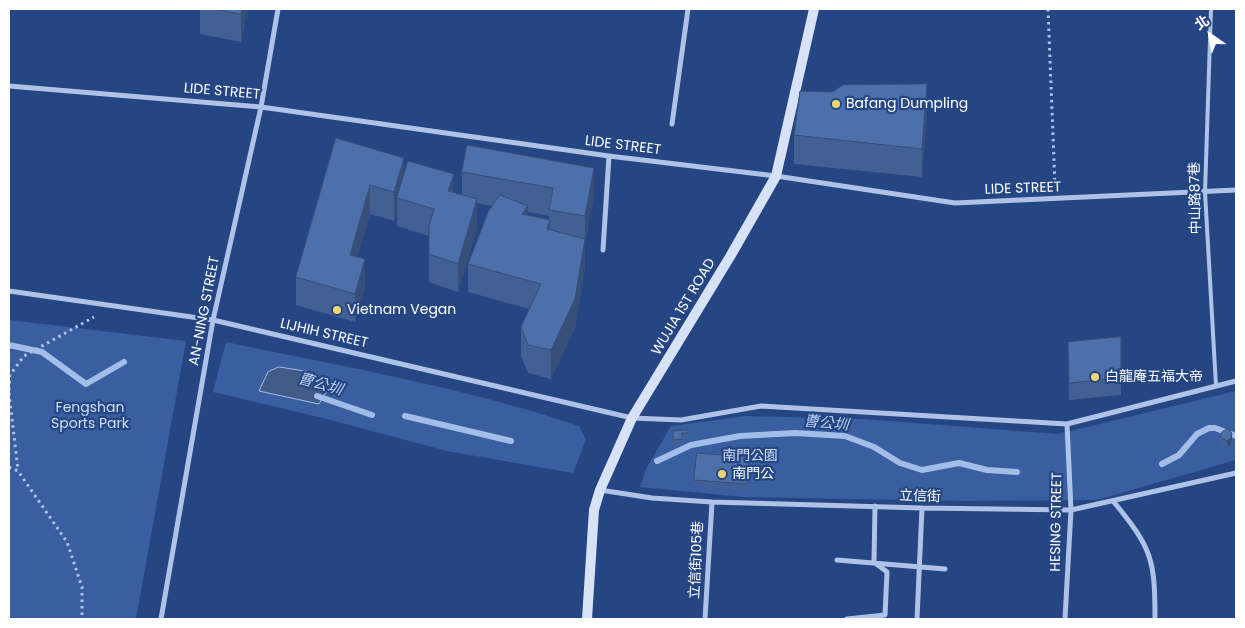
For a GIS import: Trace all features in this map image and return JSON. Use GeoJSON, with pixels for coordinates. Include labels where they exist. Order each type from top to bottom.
{"type":"FeatureCollection","features":[{"type":"Feature","properties":{"kind":"main road","name":"WUJIA 1ST ROAD"},"geometry":{"type":"LineString","coordinates":[[587,619],[594,510],[600,490],[632,418],[776,176],[814,9]]}},
{"type":"Feature","properties":{"kind":"street","name":"AN-NING STREET"},"geometry":{"type":"LineString","coordinates":[[161,619],[213,320],[261,107],[278,9]]}},
{"type":"Feature","properties":{"kind":"street"},"geometry":{"type":"LineString","coordinates":[[672,124],[688,9]]}},
{"type":"Feature","properties":{"kind":"street","name":"LIDE STREET"},"geometry":{"type":"LineString","coordinates":[[9,86],[261,107],[609,156],[776,176],[955,203],[1236,190]]}},
{"type":"Feature","properties":{"kind":"street"},"geometry":{"type":"LineString","coordinates":[[603,250],[609,156]]}},
{"type":"Feature","properties":{"kind":"street","name":"LIJHIH STREET"},"geometry":{"type":"LineString","coordinates":[[9,290],[213,320],[632,418]]}},
{"type":"Feature","properties":{"kind":"street"},"geometry":{"type":"LineString","coordinates":[[632,418],[681,420],[761,406],[1067,424],[1236,381]]}},
{"type":"Feature","properties":{"kind":"street","name":"HESING STREET"},"geometry":{"type":"LineString","coordinates":[[1065,619],[1071,510],[1067,424]]}},
{"type":"Feature","properties":{"kind":"street","name":"立信街"},"geometry":{"type":"LineString","coordinates":[[600,490],[652,498],[712,502],[1071,510],[1236,473]]}},
{"type":"Feature","properties":{"kind":"street","name":"立信街105巷"},"geometry":{"type":"LineString","coordinates":[[705,619],[712,502]]}},
{"type":"Feature","properties":{"kind":"street"},"geometry":{"type":"LineString","coordinates":[[1113,502],[1137,529],[1146,545],[1152,562],[1155,619]]}},
{"type":"Feature","properties":{"kind":"street"},"geometry":{"type":"LineString","coordinates":[[874,562],[875,506]]}},
{"type":"Feature","properties":{"kind":"street"},"geometry":{"type":"LineString","coordinates":[[917,619],[922,508]]}},
{"type":"Feature","properties":{"kind":"street"},"geometry":{"type":"LineString","coordinates":[[837,560],[944,569]]}},
{"type":"Feature","properties":{"kind":"street"},"geometry":{"type":"LineString","coordinates":[[847,619],[885,615],[887,572],[874,562]]}},
{"type":"Feature","properties":{"kind":"lane","name":"中山路87巷"},"geometry":{"type":"LineString","coordinates":[[1211,9],[1205,192],[1216,386]]}},
{"type":"Feature","properties":{"kind":"path"},"geometry":{"type":"LineString","coordinates":[[1048,9],[1055,199]]}},
{"type":"Feature","properties":{"kind":"path"},"geometry":{"type":"LineString","coordinates":[[82,619],[82,587],[67,542],[18,470],[9,391],[10,375],[24,356],[59,335],[115,306]]}},
{"type":"Feature","properties":{"kind":"path"},"geometry":{"type":"LineString","coordinates":[[9,467],[18,470]]}},
{"type":"Feature","properties":{"kind":"green space","name":"Fengshan Sports Park"},"geometry":{"type":"Polygon","coordinates":[[[9,320],[186,341],[136,619],[9,619],[9,320]]]}},
{"type":"Feature","properties":{"kind":"green space"},"geometry":{"type":"Polygon","coordinates":[[[226,342],[404,379],[492,400],[579,426],[586,440],[573,473],[447,451],[323,418],[213,392],[226,342]]]}},
{"type":"Feature","properties":{"kind":"green space","name":"南門公園"},"geometry":{"type":"Polygon","coordinates":[[[1236,391],[1236,460],[1097,500],[962,501],[743,497],[640,487],[646,469],[671,426],[746,416],[864,419],[1058,434],[1236,391]]]}},
{"type":"Feature","properties":{"kind":"water"},"geometry":{"type":"Polygon","coordinates":[[[279,367],[312,372],[328,389],[319,404],[259,391],[268,372],[279,367]]]}},
{"type":"Feature","properties":{"kind":"building"},"geometry":{"type":"Polygon","coordinates":[[[216,9],[242,9],[241,14],[216,9]]]}},
{"type":"Feature","properties":{"kind":"building"},"geometry":{"type":"Polygon","coordinates":[[[927,84],[922,149],[794,135],[800,91],[832,92],[843,85],[927,84]]]}},
{"type":"Feature","properties":{"kind":"building"},"geometry":{"type":"Polygon","coordinates":[[[336,138],[404,158],[394,192],[370,185],[350,255],[365,259],[355,294],[296,277],[336,138]]]}},
{"type":"Feature","properties":{"kind":"building"},"geometry":{"type":"Polygon","coordinates":[[[467,145],[594,168],[585,216],[549,210],[553,188],[462,172],[467,145]]]}},
{"type":"Feature","properties":{"kind":"building"},"geometry":{"type":"Polygon","coordinates":[[[408,161],[454,174],[448,191],[477,199],[458,264],[429,254],[429,226],[434,209],[397,198],[408,161]]]}},
{"type":"Feature","properties":{"kind":"building"},"geometry":{"type":"Polygon","coordinates":[[[500,195],[528,206],[522,214],[550,220],[547,229],[585,239],[575,299],[551,350],[528,345],[521,327],[541,284],[468,264],[488,212],[500,195]]]}},
{"type":"Feature","properties":{"kind":"building"},"geometry":{"type":"Polygon","coordinates":[[[1121,337],[1121,378],[1069,383],[1068,342],[1121,337]]]}},
{"type":"Feature","properties":{"kind":"building"},"geometry":{"type":"Polygon","coordinates":[[[1228,429],[1232,433],[1231,438],[1227,441],[1220,437],[1222,432],[1228,429]]]}},
{"type":"Feature","properties":{"kind":"building"},"geometry":{"type":"Polygon","coordinates":[[[688,430],[688,433],[682,433],[682,439],[673,440],[673,431],[688,430]]]}},
{"type":"Feature","properties":{"kind":"building","name":"南門公"},"geometry":{"type":"Polygon","coordinates":[[[697,453],[749,457],[747,484],[694,480],[697,453]]]}},
{"type":"Feature","properties":{"kind":"waterway","name":"曹公圳"},"geometry":{"type":"LineString","coordinates":[[9,345],[42,352],[86,384],[124,362]]}},
{"type":"Feature","properties":{"kind":"waterway","name":"曹公圳"},"geometry":{"type":"LineString","coordinates":[[317,396],[372,415]]}},
{"type":"Feature","properties":{"kind":"waterway","name":"曹公圳"},"geometry":{"type":"LineString","coordinates":[[405,416],[511,441]]}},
{"type":"Feature","properties":{"kind":"waterway","name":"曹公圳"},"geometry":{"type":"LineString","coordinates":[[1162,464],[1179,455],[1197,434],[1209,428],[1215,428],[1236,436]]}},
{"type":"Feature","properties":{"kind":"waterway","name":"曹公圳"},"geometry":{"type":"LineString","coordinates":[[657,461],[691,445],[740,436],[795,433],[845,436],[874,447],[900,463],[922,470],[959,463],[987,470],[1017,472]]}},
{"type":"Feature","properties":{"kind":"place","name":"Bafang Dumpling"},"geometry":{"type":"Point","coordinates":[836,104]}},
{"type":"Feature","properties":{"kind":"place","name":"Vietnam Vegan"},"geometry":{"type":"Point","coordinates":[337,310]}},
{"type":"Feature","properties":{"kind":"place","name":"白龍庵五福大帝"},"geometry":{"type":"Point","coordinates":[1095,377]}},
{"type":"Feature","properties":{"kind":"place","name":"南門公"},"geometry":{"type":"Point","coordinates":[722,474]}}]}
